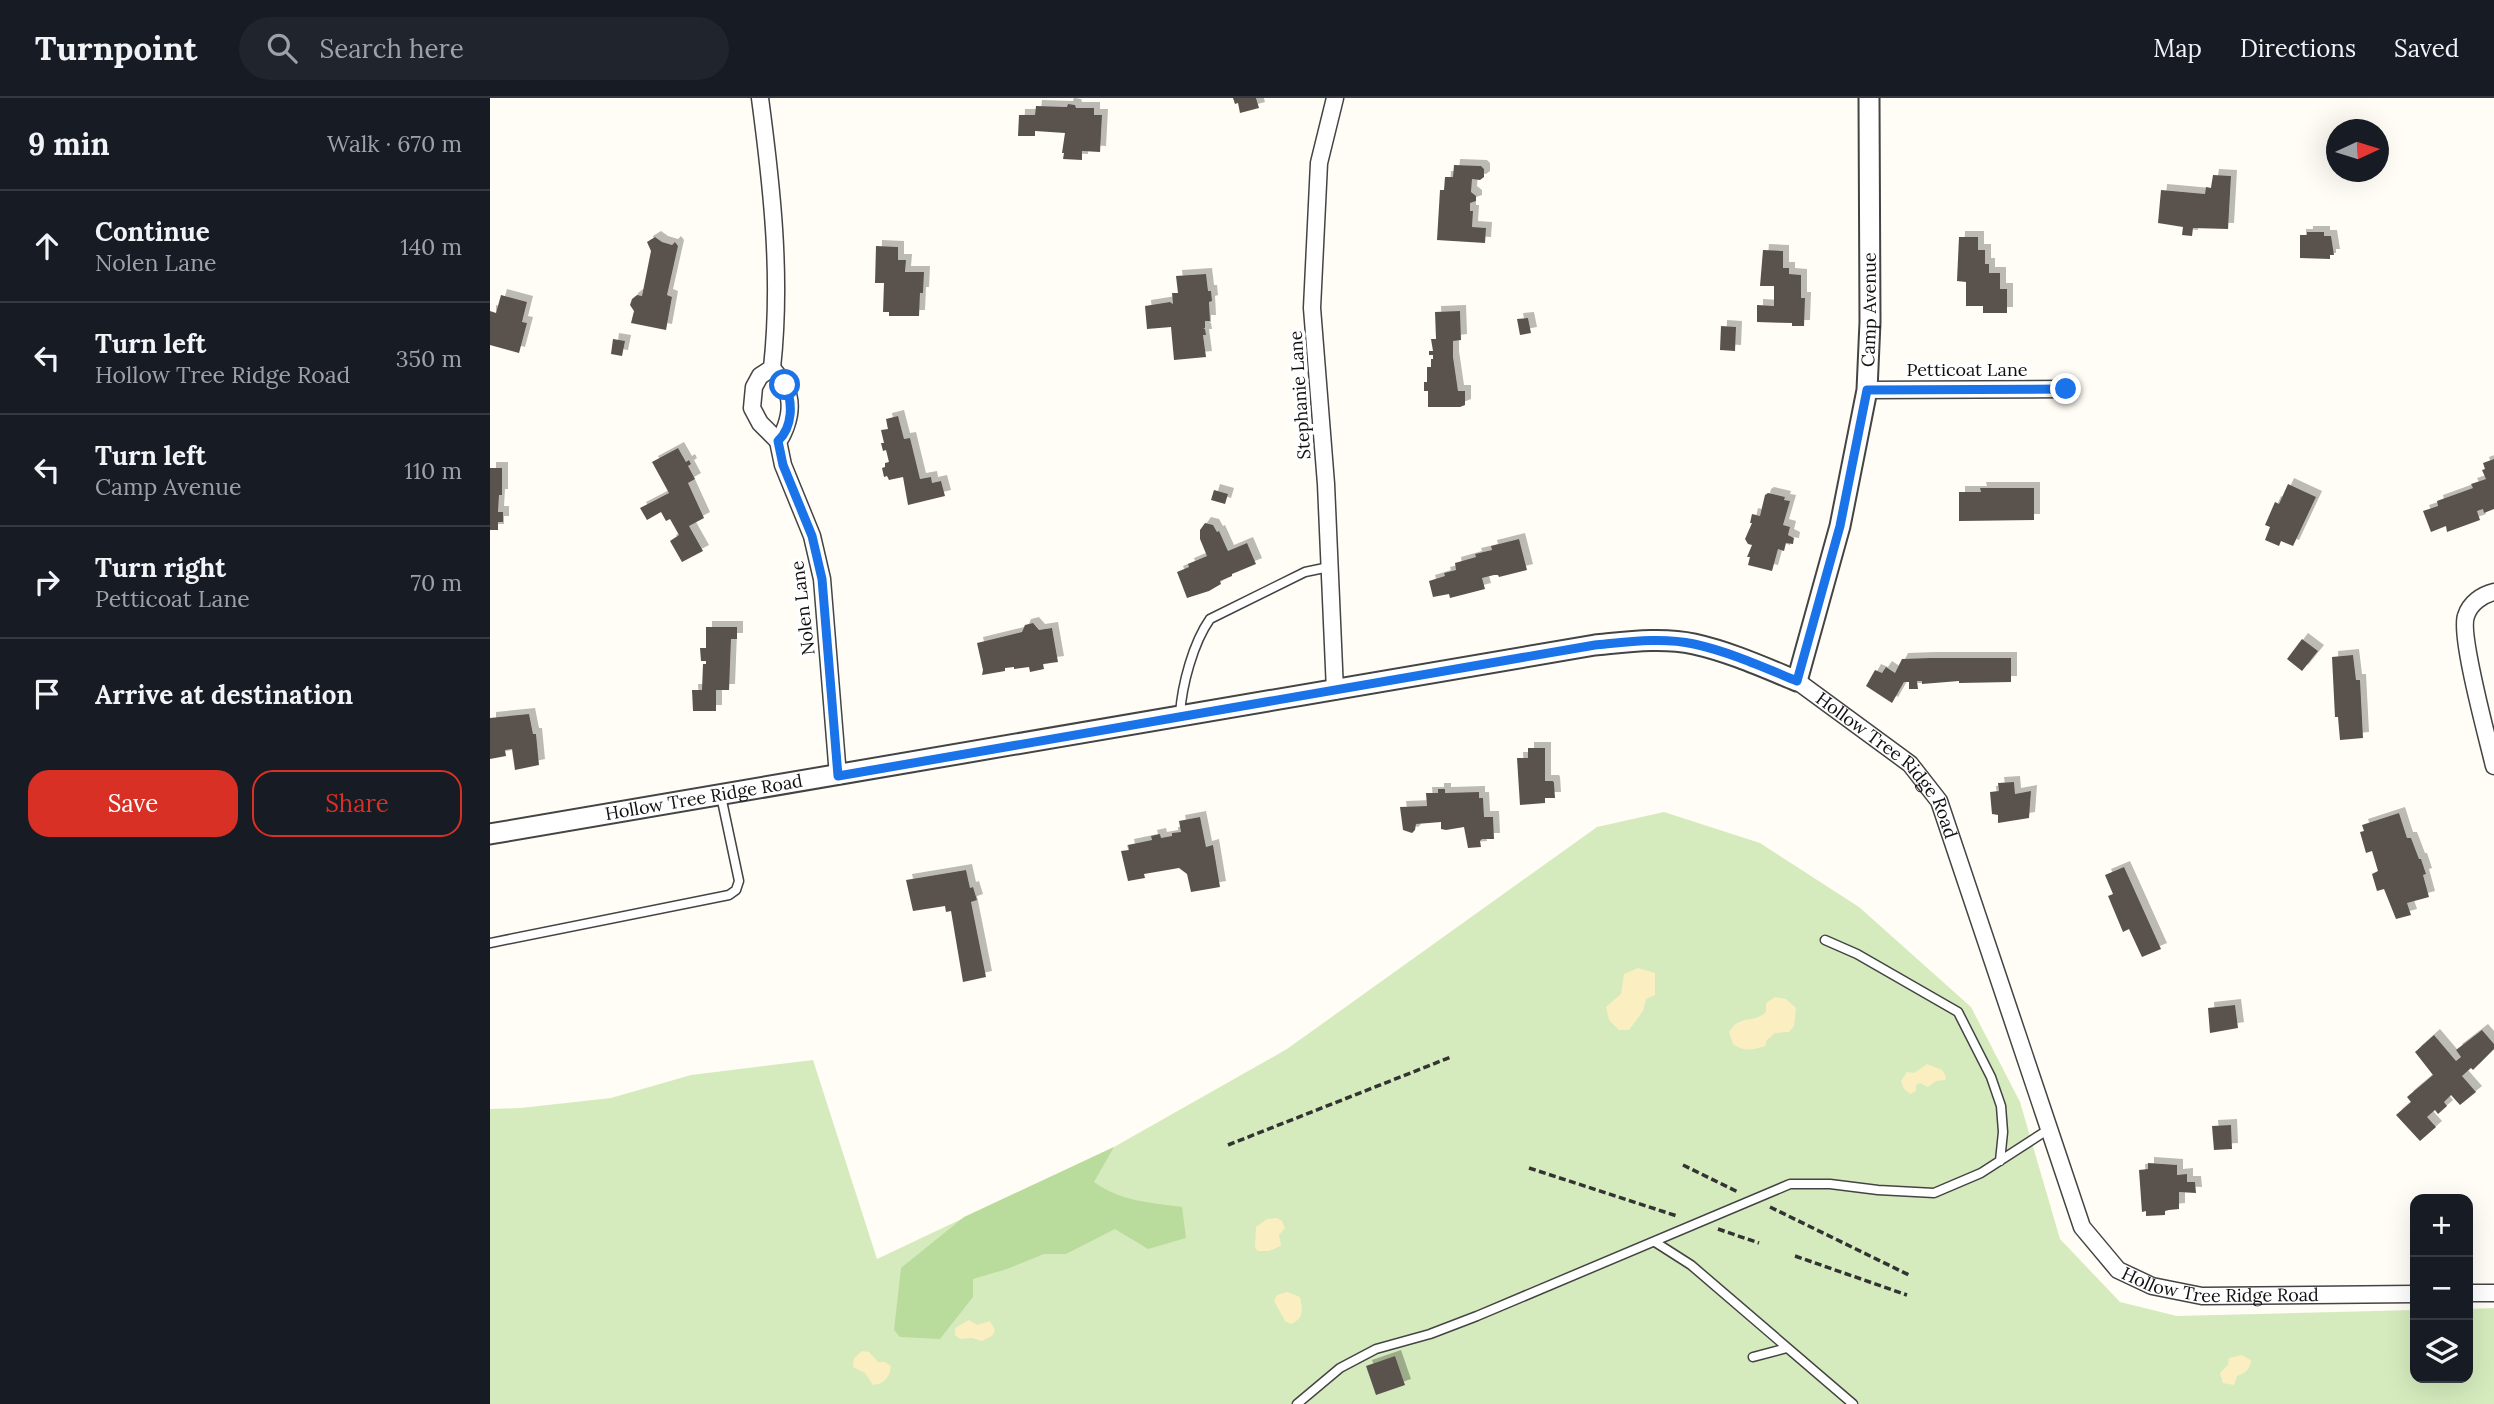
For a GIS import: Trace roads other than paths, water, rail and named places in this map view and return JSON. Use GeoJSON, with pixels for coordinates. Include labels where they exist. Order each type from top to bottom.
{"type":"FeatureCollection","features":[{"type":"Feature","properties":{"kind":"street","name":"Nolen Lane"},"geometry":{"type":"LineString","coordinates":[[760,98],[774,205],[776,334],[772,368],[761,376],[754,387],[752,408],[760,423],[778,441],[783,465],[812,536],[822,579],[838,776]]}},
{"type":"Feature","properties":{"kind":"street","name":"Stephanie Lane"},"geometry":{"type":"LineString","coordinates":[[1335,98],[1319,163],[1312,307],[1330,567],[1335,691]]}},
{"type":"Feature","properties":{"kind":"street","name":"Camp Avenue"},"geometry":{"type":"LineString","coordinates":[[1797,681],[1840,526],[1867,390],[1870,322],[1869,98]]}},
{"type":"Feature","properties":{"kind":"street"},"geometry":{"type":"LineString","coordinates":[[772,368],[785,385],[791,405],[783,436],[778,441]]}},
{"type":"Feature","properties":{"kind":"street","name":"Petticoat Lane"},"geometry":{"type":"LineString","coordinates":[[1867,390],[2066,389]]}},
{"type":"Feature","properties":{"kind":"street"},"geometry":{"type":"LineString","coordinates":[[2494,592],[2477,599],[2466,616],[2465,627],[2494,766]]}},
{"type":"Feature","properties":{"kind":"street","name":"Hollow Tree Ridge Road"},"geometry":{"type":"LineString","coordinates":[[490,834],[1595,645],[1648,641],[1692,643],[1742,657],[1797,681],[1910,764],[1939,801],[2082,1227],[2118,1270],[2152,1286],[2202,1296],[2410,1294]]}},
{"type":"Feature","properties":{"kind":"street"},"geometry":{"type":"LineString","coordinates":[[2473,1293],[2494,1293]]}},
{"type":"Feature","properties":{"kind":"lane"},"geometry":{"type":"LineString","coordinates":[[1179,717],[1182,691],[1203,629],[1210,619],[1305,572],[1330,567]]}},
{"type":"Feature","properties":{"kind":"lane"},"geometry":{"type":"LineString","coordinates":[[490,943],[729,895],[736,890],[739,881],[720,796]]}},
{"type":"Feature","properties":{"kind":"lane"},"geometry":{"type":"LineString","coordinates":[[1825,940],[1857,954],[1958,1012],[1991,1077],[2001,1106],[2003,1132],[2000,1161]]}},
{"type":"Feature","properties":{"kind":"lane"},"geometry":{"type":"LineString","coordinates":[[1297,1404],[1340,1368],[1376,1349],[1430,1334],[1477,1316],[1790,1184],[1830,1184],[1878,1191],[1934,1194],[1981,1174],[2049,1129]]}},
{"type":"Feature","properties":{"kind":"lane"},"geometry":{"type":"LineString","coordinates":[[1655,1242],[1691,1265],[1853,1404]]}},
{"type":"Feature","properties":{"kind":"lane"},"geometry":{"type":"LineString","coordinates":[[1753,1357],[1787,1348]]}}]}
